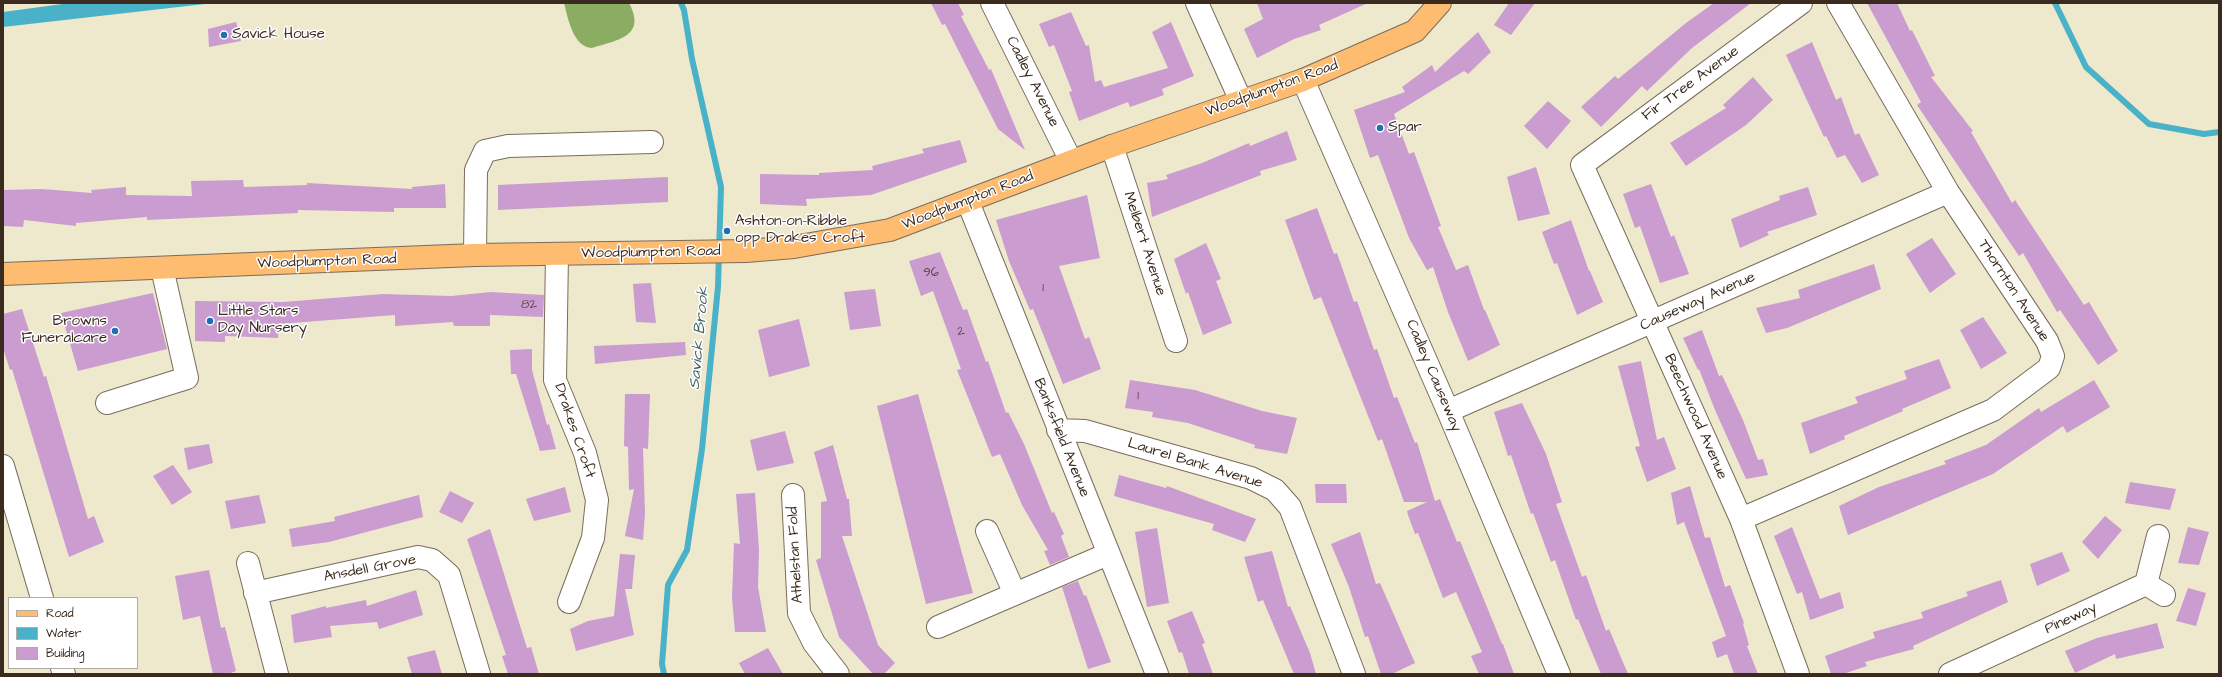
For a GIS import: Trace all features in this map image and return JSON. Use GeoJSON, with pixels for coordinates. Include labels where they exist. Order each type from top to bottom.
{"type":"FeatureCollection","features":[{"type":"Feature","properties":{"kind":"main road","name":"Woodplumpton Road"},"geometry":{"type":"LineString","coordinates":[[3,274],[475,255],[697,253],[746,251],[794,247],[890,230],[968,202],[1112,146],[1303,80],[1415,31],[1440,3]]}},
{"type":"Feature","properties":{"kind":"street","name":"Cadley Avenue"},"geometry":{"type":"LineString","coordinates":[[992,3],[1072,161]]}},
{"type":"Feature","properties":{"kind":"street"},"geometry":{"type":"LineString","coordinates":[[1197,3],[1241,101]]}},
{"type":"Feature","properties":{"kind":"street","name":"Fir Tree Avenue"},"geometry":{"type":"LineString","coordinates":[[1582,164],[1801,3]]}},
{"type":"Feature","properties":{"kind":"street","name":"Thornton Avenue"},"geometry":{"type":"LineString","coordinates":[[1741,519],[1993,410],[2049,368],[2053,356],[2047,341],[1948,192],[1838,3]]}},
{"type":"Feature","properties":{"kind":"street","name":"Cadley Causeway"},"geometry":{"type":"LineString","coordinates":[[1303,80],[1448,411],[1559,674]]}},
{"type":"Feature","properties":{"kind":"street"},"geometry":{"type":"LineString","coordinates":[[475,255],[476,170],[485,151],[508,146],[652,142]]}},
{"type":"Feature","properties":{"kind":"street","name":"Melbert Avenue"},"geometry":{"type":"LineString","coordinates":[[1112,146],[1176,341]]}},
{"type":"Feature","properties":{"kind":"street","name":"Beechwood Avenue"},"geometry":{"type":"LineString","coordinates":[[1582,164],[1741,519],[1798,674]]}},
{"type":"Feature","properties":{"kind":"street","name":"Causeway Avenue"},"geometry":{"type":"LineString","coordinates":[[1448,411],[1948,192]]}},
{"type":"Feature","properties":{"kind":"street","name":"Banksfield Avenue"},"geometry":{"type":"LineString","coordinates":[[968,202],[1058,430],[1157,674]]}},
{"type":"Feature","properties":{"kind":"street","name":"Drakes Croft"},"geometry":{"type":"LineString","coordinates":[[557,254],[555,380],[585,453],[597,500],[593,538],[569,602]]}},
{"type":"Feature","properties":{"kind":"street"},"geometry":{"type":"LineString","coordinates":[[107,403],[187,378],[162,268]]}},
{"type":"Feature","properties":{"kind":"street","name":"Laurel Bank Avenue"},"geometry":{"type":"LineString","coordinates":[[1058,430],[1085,431],[1251,478],[1275,490],[1290,507],[1354,674]]}},
{"type":"Feature","properties":{"kind":"street"},"geometry":{"type":"LineString","coordinates":[[3,466],[42,597]]}},
{"type":"Feature","properties":{"kind":"street","name":"Athelstan Fold"},"geometry":{"type":"LineString","coordinates":[[793,495],[799,614],[814,643],[838,674]]}},
{"type":"Feature","properties":{"kind":"street"},"geometry":{"type":"LineString","coordinates":[[987,531],[1015,594]]}},
{"type":"Feature","properties":{"kind":"street","name":"Pineway"},"geometry":{"type":"LineString","coordinates":[[1950,674],[2155,589],[2158,536]]}},
{"type":"Feature","properties":{"kind":"street"},"geometry":{"type":"LineString","coordinates":[[938,627],[1108,554]]}},
{"type":"Feature","properties":{"kind":"street","name":"Ansdell Grove"},"geometry":{"type":"LineString","coordinates":[[255,594],[418,557],[432,560],[443,568],[452,583],[479,674]]}},
{"type":"Feature","properties":{"kind":"street"},"geometry":{"type":"LineString","coordinates":[[248,562],[255,594],[277,674]]}},
{"type":"Feature","properties":{"kind":"green space"},"geometry":{"type":"Polygon","coordinates":[[[564,3],[629,3],[634,14],[632,30],[627,35],[611,42],[592,48],[586,46],[580,43],[572,31],[564,3]]]}},
{"type":"Feature","properties":{"kind":"water"},"geometry":{"type":"Polygon","coordinates":[[[70,3],[214,3],[3,27],[3,12],[70,3]]]}},
{"type":"Feature","properties":{"kind":"building"},"geometry":{"type":"Polygon","coordinates":[[[931,3],[958,3],[964,15],[961,16],[989,70],[991,69],[1025,150],[998,129],[945,24],[942,25],[931,3]]]}},
{"type":"Feature","properties":{"kind":"building"},"geometry":{"type":"Polygon","coordinates":[[[1257,3],[1368,3],[1319,25],[1321,30],[1294,39],[1257,58],[1244,29],[1263,19],[1257,3]]]}},
{"type":"Feature","properties":{"kind":"building"},"geometry":{"type":"Polygon","coordinates":[[[1509,3],[1535,3],[1511,35],[1494,25],[1509,3]]]}},
{"type":"Feature","properties":{"kind":"building"},"geometry":{"type":"Polygon","coordinates":[[[1714,3],[1751,3],[1692,48],[1647,91],[1642,86],[1601,127],[1581,107],[1615,76],[1618,79],[1686,23],[1714,3]]]}},
{"type":"Feature","properties":{"kind":"building"},"geometry":{"type":"Polygon","coordinates":[[[1867,3],[1897,3],[1910,31],[1912,30],[1935,76],[1931,77],[1973,131],[1971,132],[2012,203],[2015,200],[2084,305],[2089,302],[2118,351],[2098,365],[2060,310],[2057,312],[2023,253],[2019,256],[1917,105],[1921,102],[1867,3]]]}},
{"type":"Feature","properties":{"kind":"building"},"geometry":{"type":"Polygon","coordinates":[[[1071,12],[1086,46],[1089,45],[1095,82],[1101,80],[1104,87],[1168,68],[1152,32],[1171,22],[1194,76],[1162,89],[1164,95],[1130,107],[1128,102],[1079,121],[1069,92],[1072,91],[1054,45],[1049,47],[1039,24],[1071,12]]]}},
{"type":"Feature","properties":{"kind":"building","name":"Savick House"},"geometry":{"type":"Polygon","coordinates":[[[236,22],[241,41],[209,47],[208,29],[236,22]]]}},
{"type":"Feature","properties":{"kind":"building"},"geometry":{"type":"Polygon","coordinates":[[[1478,32],[1491,52],[1468,74],[1464,71],[1394,114],[1409,154],[1414,152],[1441,226],[1438,227],[1456,270],[1468,265],[1484,310],[1500,345],[1468,361],[1448,312],[1433,267],[1427,270],[1409,238],[1378,155],[1370,158],[1354,110],[1405,92],[1402,87],[1432,65],[1435,72],[1478,32]]]}},
{"type":"Feature","properties":{"kind":"building"},"geometry":{"type":"Polygon","coordinates":[[[1812,42],[1836,100],[1841,97],[1855,135],[1859,133],[1879,175],[1862,183],[1845,155],[1837,158],[1826,136],[1824,137],[1786,55],[1812,42]]]}},
{"type":"Feature","properties":{"kind":"building"},"geometry":{"type":"Polygon","coordinates":[[[1753,77],[1773,100],[1746,125],[1686,166],[1670,143],[1726,108],[1723,105],[1753,77]]]}},
{"type":"Feature","properties":{"kind":"building"},"geometry":{"type":"Polygon","coordinates":[[[1548,101],[1571,121],[1547,149],[1524,126],[1548,101]]]}},
{"type":"Feature","properties":{"kind":"building"},"geometry":{"type":"Polygon","coordinates":[[[1287,131],[1297,160],[1260,171],[1261,175],[1152,217],[1147,183],[1168,179],[1166,175],[1202,163],[1249,143],[1250,146],[1287,131]]]}},
{"type":"Feature","properties":{"kind":"building"},"geometry":{"type":"Polygon","coordinates":[[[960,140],[967,162],[871,195],[806,199],[807,206],[760,204],[760,174],[819,175],[819,173],[873,170],[872,166],[924,153],[922,149],[960,140]]]}},
{"type":"Feature","properties":{"kind":"building"},"geometry":{"type":"Polygon","coordinates":[[[1536,167],[1550,214],[1518,221],[1507,177],[1536,167]]]}},
{"type":"Feature","properties":{"kind":"building"},"geometry":{"type":"Polygon","coordinates":[[[668,177],[668,202],[498,210],[498,185],[668,177]]]}},
{"type":"Feature","properties":{"kind":"building"},"geometry":{"type":"Polygon","coordinates":[[[243,180],[244,187],[307,185],[307,183],[412,189],[412,187],[445,184],[446,208],[394,208],[394,212],[298,210],[298,213],[147,220],[147,217],[76,223],[76,226],[24,220],[23,227],[3,226],[3,190],[42,189],[92,193],[91,190],[126,187],[126,195],[192,196],[191,181],[243,180]]]}},
{"type":"Feature","properties":{"kind":"building"},"geometry":{"type":"Polygon","coordinates":[[[1651,184],[1671,237],[1674,235],[1689,274],[1660,283],[1640,226],[1635,228],[1623,194],[1651,184]]]}},
{"type":"Feature","properties":{"kind":"building"},"geometry":{"type":"Polygon","coordinates":[[[1808,187],[1817,215],[1767,232],[1769,235],[1740,248],[1731,219],[1780,200],[1779,196],[1808,187]]]}},
{"type":"Feature","properties":{"kind":"building"},"geometry":{"type":"Polygon","coordinates":[[[1087,195],[1100,258],[1059,266],[1085,339],[1089,337],[1101,369],[1063,384],[1033,309],[1030,310],[1009,261],[996,220],[1087,195]]]}},
{"type":"Feature","properties":{"kind":"building"},"geometry":{"type":"Polygon","coordinates":[[[1317,208],[1334,254],[1337,253],[1354,302],[1357,301],[1374,350],[1377,349],[1394,398],[1397,397],[1415,443],[1417,442],[1435,501],[1440,499],[1457,542],[1460,541],[1514,674],[1479,674],[1471,656],[1482,652],[1456,592],[1443,598],[1418,533],[1415,534],[1408,515],[1407,511],[1427,502],[1404,502],[1382,439],[1378,441],[1321,297],[1314,300],[1285,220],[1317,208]]]}},
{"type":"Feature","properties":{"kind":"building"},"geometry":{"type":"Polygon","coordinates":[[[1571,220],[1589,271],[1603,302],[1577,315],[1557,263],[1554,264],[1542,232],[1571,220]]]}},
{"type":"Feature","properties":{"kind":"building"},"geometry":{"type":"Polygon","coordinates":[[[1932,238],[1956,274],[1930,293],[1906,254],[1932,238]]]}},
{"type":"Feature","properties":{"kind":"building"},"geometry":{"type":"Polygon","coordinates":[[[1206,243],[1221,279],[1216,281],[1232,323],[1203,335],[1188,292],[1186,294],[1174,259],[1206,243]]]}},
{"type":"Feature","properties":{"kind":"building"},"geometry":{"type":"Polygon","coordinates":[[[940,252],[963,310],[967,309],[986,362],[988,361],[1006,413],[1008,412],[1024,444],[1052,513],[1054,512],[1064,534],[1061,536],[1069,557],[1050,565],[1044,551],[1048,550],[1022,505],[1000,454],[992,457],[957,370],[961,369],[933,291],[921,296],[909,261],[940,252]]]}},
{"type":"Feature","properties":{"kind":"building"},"geometry":{"type":"Polygon","coordinates":[[[1874,264],[1881,289],[1787,328],[1766,333],[1756,308],[1800,298],[1798,290],[1874,264]]]}},
{"type":"Feature","properties":{"kind":"building"},"geometry":{"type":"Polygon","coordinates":[[[651,283],[656,323],[636,322],[633,284],[651,283]]]}},
{"type":"Feature","properties":{"kind":"building"},"geometry":{"type":"Polygon","coordinates":[[[875,289],[881,326],[850,330],[844,292],[875,289]]]}},
{"type":"Feature","properties":{"kind":"building"},"geometry":{"type":"Polygon","coordinates":[[[491,292],[544,295],[543,317],[490,315],[490,326],[454,326],[453,322],[395,326],[395,315],[279,324],[278,338],[225,336],[225,342],[195,341],[195,301],[283,302],[383,294],[451,296],[491,292]]]}},
{"type":"Feature","properties":{"kind":"building","name":"Browns Funeralcare"},"geometry":{"type":"Polygon","coordinates":[[[153,293],[167,349],[78,371],[61,313],[153,293]]]}},
{"type":"Feature","properties":{"kind":"building"},"geometry":{"type":"Polygon","coordinates":[[[22,309],[44,377],[46,376],[88,519],[94,516],[104,542],[69,557],[12,369],[10,370],[3,348],[3,314],[22,309]]]}},
{"type":"Feature","properties":{"kind":"building"},"geometry":{"type":"Polygon","coordinates":[[[1983,317],[2007,353],[1981,369],[1960,330],[1983,317]]]}},
{"type":"Feature","properties":{"kind":"building"},"geometry":{"type":"Polygon","coordinates":[[[799,319],[810,366],[769,377],[758,330],[799,319]]]}},
{"type":"Feature","properties":{"kind":"building"},"geometry":{"type":"Polygon","coordinates":[[[1702,330],[1719,376],[1722,375],[1743,420],[1758,460],[1763,459],[1768,475],[1746,479],[1715,410],[1699,369],[1698,370],[1683,338],[1702,330]]]}},
{"type":"Feature","properties":{"kind":"building"},"geometry":{"type":"Polygon","coordinates":[[[685,342],[686,355],[595,364],[594,346],[685,342]]]}},
{"type":"Feature","properties":{"kind":"building"},"geometry":{"type":"Polygon","coordinates":[[[532,349],[532,370],[547,425],[549,424],[556,449],[540,451],[516,374],[511,374],[510,350],[532,349]]]}},
{"type":"Feature","properties":{"kind":"building"},"geometry":{"type":"Polygon","coordinates":[[[1939,359],[1951,388],[1902,409],[1903,411],[1844,436],[1845,439],[1810,454],[1801,423],[1858,403],[1855,397],[1907,379],[1904,371],[1939,359]]]}},
{"type":"Feature","properties":{"kind":"building"},"geometry":{"type":"Polygon","coordinates":[[[1641,361],[1657,440],[1664,437],[1676,469],[1647,482],[1635,447],[1640,446],[1618,366],[1641,361]]]}},
{"type":"Feature","properties":{"kind":"building"},"geometry":{"type":"Polygon","coordinates":[[[1130,380],[1195,390],[1262,411],[1297,418],[1287,454],[1254,448],[1255,445],[1188,423],[1152,417],[1153,412],[1125,408],[1130,380]]]}},
{"type":"Feature","properties":{"kind":"building"},"geometry":{"type":"Polygon","coordinates":[[[2094,380],[2110,407],[2067,433],[2063,426],[1993,474],[1848,535],[1839,506],[1879,487],[1946,464],[1944,461],[1986,445],[2039,408],[2041,412],[2094,380]]]}},
{"type":"Feature","properties":{"kind":"building"},"geometry":{"type":"Polygon","coordinates":[[[625,394],[650,394],[648,449],[643,448],[645,513],[643,540],[625,536],[634,489],[629,490],[628,447],[624,446],[625,394]]]}},
{"type":"Feature","properties":{"kind":"building"},"geometry":{"type":"Polygon","coordinates":[[[918,394],[973,593],[926,604],[877,406],[918,394]]]}},
{"type":"Feature","properties":{"kind":"building"},"geometry":{"type":"Polygon","coordinates":[[[1522,403],[1546,454],[1562,502],[1556,504],[1582,577],[1586,575],[1606,631],[1609,629],[1628,674],[1601,674],[1578,619],[1576,620],[1555,560],[1551,562],[1533,513],[1531,514],[1511,455],[1508,456],[1494,412],[1522,403]]]}},
{"type":"Feature","properties":{"kind":"building"},"geometry":{"type":"Polygon","coordinates":[[[785,431],[794,463],[757,471],[750,440],[785,431]]]}},
{"type":"Feature","properties":{"kind":"building"},"geometry":{"type":"Polygon","coordinates":[[[209,444],[213,463],[188,470],[184,448],[209,444]]]}},
{"type":"Feature","properties":{"kind":"building"},"geometry":{"type":"Polygon","coordinates":[[[833,445],[847,499],[849,499],[852,536],[842,536],[878,645],[895,663],[884,674],[873,674],[839,637],[816,560],[821,558],[821,502],[827,501],[814,452],[833,445]]]}},
{"type":"Feature","properties":{"kind":"building"},"geometry":{"type":"Polygon","coordinates":[[[173,465],[192,492],[172,505],[153,476],[173,465]]]}},
{"type":"Feature","properties":{"kind":"building"},"geometry":{"type":"Polygon","coordinates":[[[1119,475],[1166,488],[1167,486],[1256,519],[1245,542],[1212,530],[1214,524],[1114,496],[1119,475]]]}},
{"type":"Feature","properties":{"kind":"building"},"geometry":{"type":"Polygon","coordinates":[[[2130,482],[2176,489],[2170,510],[2125,503],[2130,482]]]}},
{"type":"Feature","properties":{"kind":"building"},"geometry":{"type":"Polygon","coordinates":[[[1315,484],[1346,484],[1347,503],[1316,503],[1315,484]]]}},
{"type":"Feature","properties":{"kind":"building"},"geometry":{"type":"Polygon","coordinates":[[[1690,486],[1705,538],[1710,537],[1725,587],[1730,585],[1744,623],[1749,645],[1747,646],[1758,674],[1734,674],[1727,654],[1717,658],[1712,642],[1726,636],[1684,522],[1677,525],[1671,493],[1690,486]]]}},
{"type":"Feature","properties":{"kind":"building"},"geometry":{"type":"Polygon","coordinates":[[[565,487],[571,512],[534,521],[526,499],[565,487]]]}},
{"type":"Feature","properties":{"kind":"building"},"geometry":{"type":"Polygon","coordinates":[[[450,491],[474,503],[462,523],[439,512],[450,491]]]}},
{"type":"Feature","properties":{"kind":"building"},"geometry":{"type":"Polygon","coordinates":[[[755,493],[759,550],[758,587],[766,632],[735,632],[732,598],[734,543],[740,544],[736,494],[755,493]]]}},
{"type":"Feature","properties":{"kind":"building"},"geometry":{"type":"Polygon","coordinates":[[[259,495],[266,523],[231,529],[225,501],[259,495]]]}},
{"type":"Feature","properties":{"kind":"building"},"geometry":{"type":"Polygon","coordinates":[[[419,495],[423,517],[329,542],[292,547],[289,529],[335,521],[334,517],[419,495]]]}},
{"type":"Feature","properties":{"kind":"building"},"geometry":{"type":"Polygon","coordinates":[[[2105,516],[2122,530],[2098,559],[2082,542],[2105,516]]]}},
{"type":"Feature","properties":{"kind":"building"},"geometry":{"type":"Polygon","coordinates":[[[1792,527],[1820,599],[1840,592],[1844,608],[1810,620],[1802,592],[1797,594],[1774,536],[1792,527]]]}},
{"type":"Feature","properties":{"kind":"building"},"geometry":{"type":"Polygon","coordinates":[[[2188,527],[2209,532],[2199,565],[2178,563],[2188,527]]]}},
{"type":"Feature","properties":{"kind":"building"},"geometry":{"type":"Polygon","coordinates":[[[1157,528],[1169,603],[1147,607],[1135,532],[1157,528]]]}},
{"type":"Feature","properties":{"kind":"building"},"geometry":{"type":"Polygon","coordinates":[[[490,529],[527,648],[531,647],[539,674],[508,674],[502,656],[506,655],[467,539],[490,529]]]}},
{"type":"Feature","properties":{"kind":"building"},"geometry":{"type":"Polygon","coordinates":[[[1360,532],[1376,584],[1380,583],[1415,663],[1392,674],[1381,674],[1368,636],[1365,637],[1349,587],[1331,544],[1360,532]]]}},
{"type":"Feature","properties":{"kind":"building"},"geometry":{"type":"Polygon","coordinates":[[[1272,551],[1288,607],[1290,606],[1310,653],[1316,674],[1294,674],[1263,600],[1258,602],[1244,557],[1272,551]]]}},
{"type":"Feature","properties":{"kind":"building"},"geometry":{"type":"Polygon","coordinates":[[[2062,552],[2070,571],[2037,586],[2030,564],[2062,552]]]}},
{"type":"Feature","properties":{"kind":"building"},"geometry":{"type":"Polygon","coordinates":[[[620,554],[635,555],[632,589],[625,589],[634,635],[576,651],[570,629],[588,621],[614,616],[620,554]]]}},
{"type":"Feature","properties":{"kind":"building"},"geometry":{"type":"Polygon","coordinates":[[[209,570],[221,628],[225,627],[236,671],[228,674],[213,674],[200,616],[183,620],[175,576],[209,570]]]}},
{"type":"Feature","properties":{"kind":"building"},"geometry":{"type":"Polygon","coordinates":[[[2001,580],[2008,602],[1913,646],[1914,649],[1865,662],[1867,666],[1843,674],[1831,674],[1825,656],[1875,638],[1873,632],[1923,618],[1921,612],[1968,596],[1966,592],[2001,580]]]}},
{"type":"Feature","properties":{"kind":"building"},"geometry":{"type":"Polygon","coordinates":[[[1078,581],[1084,596],[1086,595],[1111,662],[1088,669],[1062,587],[1078,581]]]}},
{"type":"Feature","properties":{"kind":"building"},"geometry":{"type":"Polygon","coordinates":[[[2188,588],[2206,593],[2196,626],[2176,621],[2188,588]]]}},
{"type":"Feature","properties":{"kind":"building"},"geometry":{"type":"Polygon","coordinates":[[[416,590],[423,615],[379,629],[377,622],[330,626],[332,637],[294,643],[291,615],[326,606],[326,608],[366,600],[367,606],[416,590]]]}},
{"type":"Feature","properties":{"kind":"building"},"geometry":{"type":"Polygon","coordinates":[[[1192,611],[1205,643],[1202,644],[1213,674],[1189,674],[1182,652],[1179,653],[1167,621],[1192,611]]]}},
{"type":"Feature","properties":{"kind":"building"},"geometry":{"type":"Polygon","coordinates":[[[2157,623],[2164,648],[2116,659],[2115,654],[2075,673],[2065,651],[2097,638],[2157,623]]]}},
{"type":"Feature","properties":{"kind":"building"},"geometry":{"type":"Polygon","coordinates":[[[768,648],[783,674],[745,674],[739,663],[768,648]]]}},
{"type":"Feature","properties":{"kind":"building"},"geometry":{"type":"Polygon","coordinates":[[[435,650],[442,674],[412,674],[407,657],[435,650]]]}},
{"type":"Feature","properties":{"kind":"waterway","name":"Savick Brook"},"geometry":{"type":"LineString","coordinates":[[664,674],[662,664],[668,585],[687,550],[702,449],[718,287],[721,187],[692,59],[684,10],[681,3]]}},
{"type":"Feature","properties":{"kind":"waterway"},"geometry":{"type":"LineString","coordinates":[[2055,3],[2086,67],[2149,124],[2204,134],[2219,132]]}},
{"type":"Feature","properties":{"kind":"place","name":"Savick House"},"geometry":{"type":"Point","coordinates":[224,35]}},
{"type":"Feature","properties":{"kind":"place","name":"Spar"},"geometry":{"type":"Point","coordinates":[1380,128]}},
{"type":"Feature","properties":{"kind":"place","name":"Ashton-on-Ribble opp Drakes Croft"},"geometry":{"type":"Point","coordinates":[727,231]}},
{"type":"Feature","properties":{"kind":"place","name":"Little Stars Day Nursery"},"geometry":{"type":"Point","coordinates":[210,321]}},
{"type":"Feature","properties":{"kind":"place","name":"Browns Funeralcare"},"geometry":{"type":"Point","coordinates":[115,331]}}]}
